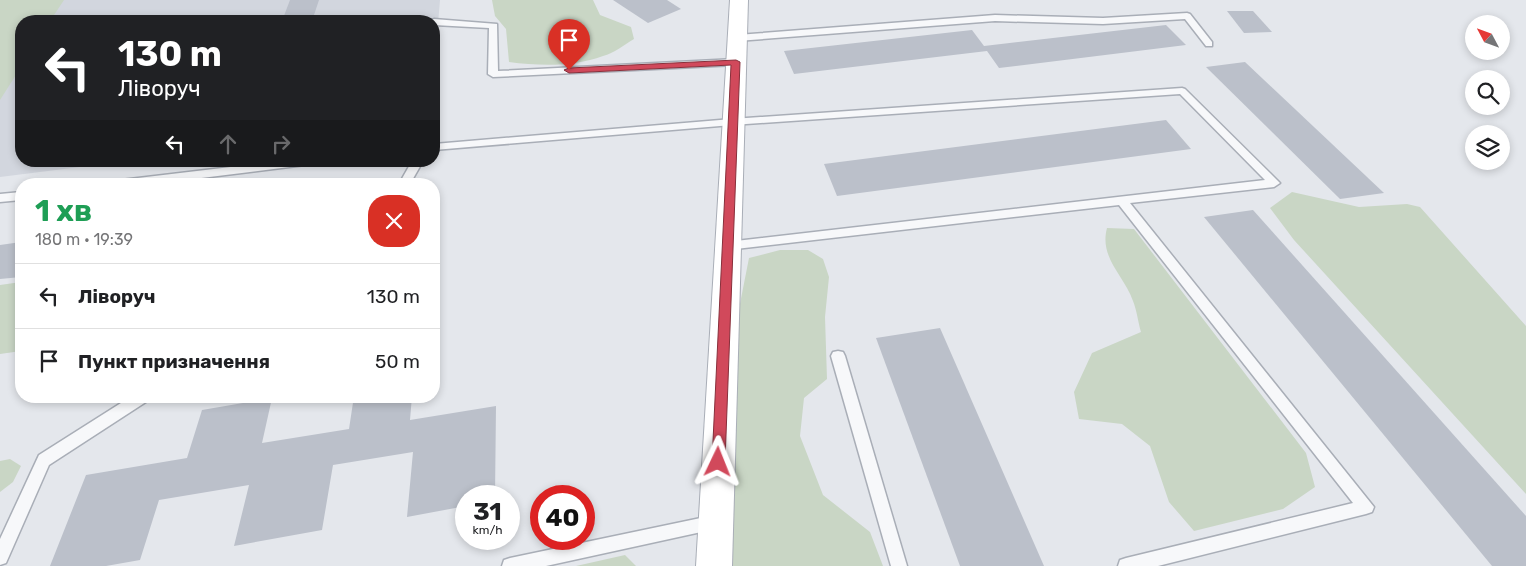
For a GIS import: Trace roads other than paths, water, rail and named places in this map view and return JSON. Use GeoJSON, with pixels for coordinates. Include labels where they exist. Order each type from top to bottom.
{"type":"FeatureCollection","features":[{"type":"Feature","properties":{"kind":"street"},"geometry":{"type":"LineString","coordinates":[[714,566],[736,50],[736,2]]}},
{"type":"Feature","properties":{"kind":"lane"},"geometry":{"type":"LineString","coordinates":[[440,22],[494,26],[493,74],[736,50],[995,18],[1103,21],[1187,16],[1208,44]]}},
{"type":"Feature","properties":{"kind":"lane"},"geometry":{"type":"LineString","coordinates":[[440,146],[732,122],[1182,91],[1274,183],[727,246]]}},
{"type":"Feature","properties":{"kind":"lane"},"geometry":{"type":"LineString","coordinates":[[171,178],[263,167]]}},
{"type":"Feature","properties":{"kind":"lane"},"geometry":{"type":"LineString","coordinates":[[408,178],[414,167]]}},
{"type":"Feature","properties":{"kind":"lane"},"geometry":{"type":"LineString","coordinates":[[0,198],[15,197]]}},
{"type":"Feature","properties":{"kind":"lane"},"geometry":{"type":"LineString","coordinates":[[1122,201],[1366,507],[1126,566]]}},
{"type":"Feature","properties":{"kind":"lane"},"geometry":{"type":"LineString","coordinates":[[838,356],[899,566]]}},
{"type":"Feature","properties":{"kind":"lane"},"geometry":{"type":"LineString","coordinates":[[0,558],[44,460],[133,403]]}},
{"type":"Feature","properties":{"kind":"lane"},"geometry":{"type":"LineString","coordinates":[[510,566],[716,522]]}}]}
